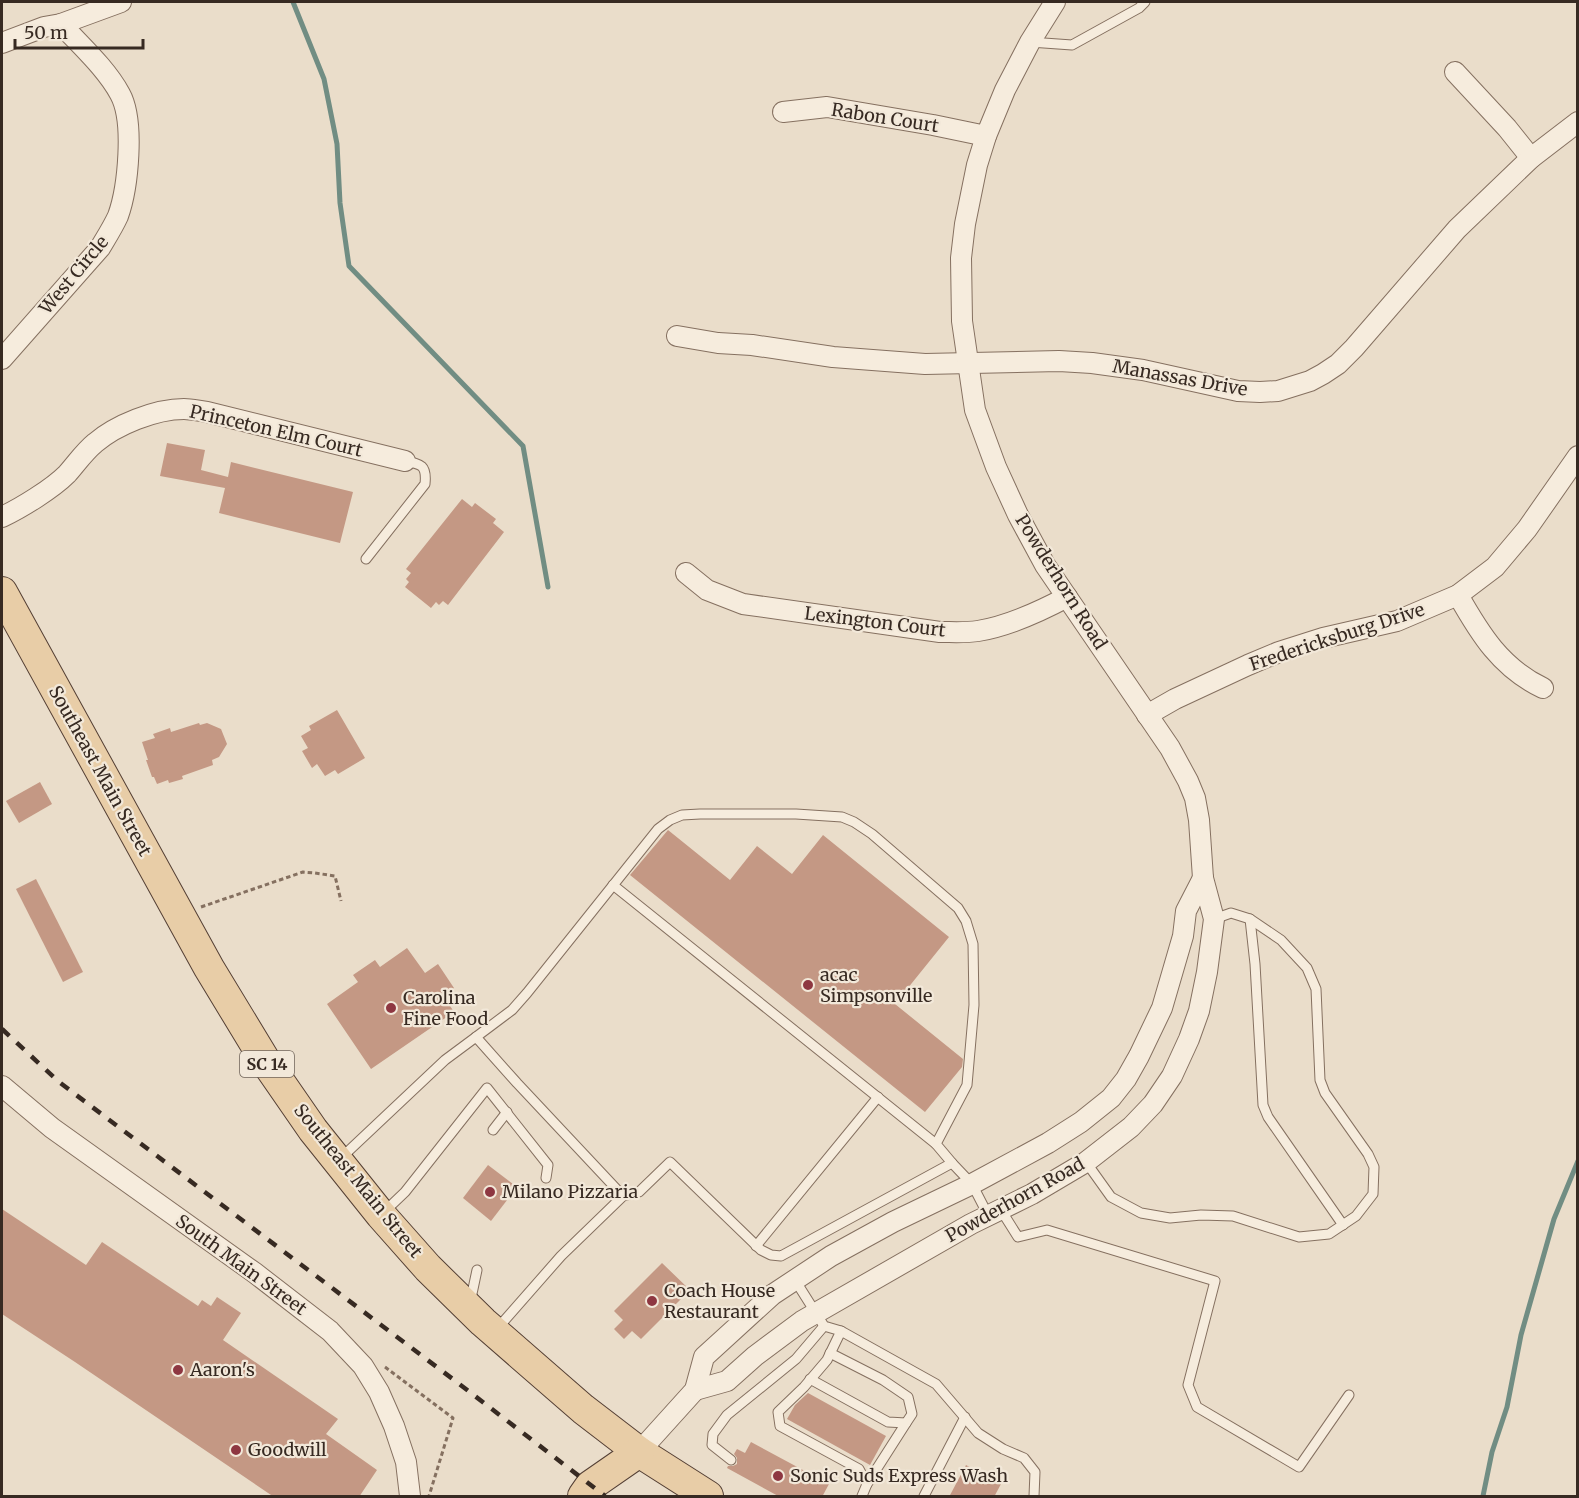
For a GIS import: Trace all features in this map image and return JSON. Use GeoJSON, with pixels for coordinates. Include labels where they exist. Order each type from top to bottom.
{"type":"FeatureCollection","features":[{"type":"Feature","properties":{"kind":"main road","name":"Southeast Main Street"},"geometry":{"type":"LineString","coordinates":[[2,592],[209,968],[266,1062],[313,1130],[381,1215],[428,1268],[494,1332],[583,1409],[639,1452],[708,1497]]}},
{"type":"Feature","properties":{"kind":"main road"},"geometry":{"type":"LineString","coordinates":[[583,1497],[591,1486],[639,1452]]}},
{"type":"Feature","properties":{"kind":"main road"},"geometry":{"type":"LineString","coordinates":[[615,1497],[639,1452]]}},
{"type":"Feature","properties":{"kind":"street"},"geometry":{"type":"LineString","coordinates":[[2,43],[121,2]]}},
{"type":"Feature","properties":{"kind":"street","name":"Powderhorn Road"},"geometry":{"type":"LineString","coordinates":[[696,1390],[727,1381],[754,1356],[802,1321],[820,1319],[971,1224],[1032,1194],[1086,1162],[1131,1127],[1152,1104],[1172,1076],[1199,1011],[1214,919],[1203,878],[1195,798],[1170,748],[1046,565],[1018,515],[996,467],[975,410],[962,321],[962,258],[965,224],[977,165],[1005,90],[1030,42],[1055,2]]}},
{"type":"Feature","properties":{"kind":"street","name":"West Circle"},"geometry":{"type":"LineString","coordinates":[[2,359],[100,248],[117,217],[126,185],[129,125],[125,105],[116,87],[61,24]]}},
{"type":"Feature","properties":{"kind":"street"},"geometry":{"type":"LineString","coordinates":[[1455,72],[1507,128],[1531,158]]}},
{"type":"Feature","properties":{"kind":"street","name":"Rabon Court"},"geometry":{"type":"LineString","coordinates":[[783,112],[826,107],[986,136]]}},
{"type":"Feature","properties":{"kind":"street","name":"Manassas Drive"},"geometry":{"type":"LineString","coordinates":[[677,336],[718,344],[752,345],[833,357],[925,364],[1059,361],[1092,363],[1143,370],[1238,391],[1278,391],[1310,381],[1338,364],[1456,229],[1531,158],[1578,122]]}},
{"type":"Feature","properties":{"kind":"street","name":"Princeton Elm Court"},"geometry":{"type":"LineString","coordinates":[[2,517],[18,509],[66,476],[93,445],[108,433],[142,417],[183,409],[207,412],[405,460]]}},
{"type":"Feature","properties":{"kind":"street","name":"Fredericksburg Drive"},"geometry":{"type":"LineString","coordinates":[[1147,715],[1248,664],[1323,638],[1397,621],[1458,595],[1495,567],[1527,529],[1578,456]]}},
{"type":"Feature","properties":{"kind":"street","name":"Lexington Court"},"geometry":{"type":"LineString","coordinates":[[686,573],[707,590],[743,604],[940,632],[967,633],[993,628],[1035,614],[1067,597]]}},
{"type":"Feature","properties":{"kind":"street"},"geometry":{"type":"LineString","coordinates":[[1458,595],[1496,653],[1515,672],[1543,688]]}},
{"type":"Feature","properties":{"kind":"street","name":"Powderhorn Road"},"geometry":{"type":"LineString","coordinates":[[639,1452],[696,1390],[704,1357],[772,1295],[842,1250],[1048,1143],[1082,1122],[1111,1098],[1126,1079],[1162,1008],[1183,936],[1186,911],[1203,878]]}},
{"type":"Feature","properties":{"kind":"street","name":"South Main Street"},"geometry":{"type":"LineString","coordinates":[[2,1086],[52,1128],[255,1273],[330,1331],[363,1366],[379,1392],[406,1462],[410,1497]]}},
{"type":"Feature","properties":{"kind":"lane"},"geometry":{"type":"LineString","coordinates":[[1030,42],[1072,45],[1139,8],[1145,2]]}},
{"type":"Feature","properties":{"kind":"lane"},"geometry":{"type":"LineString","coordinates":[[366,559],[425,484],[424,468],[419,463],[405,460]]}},
{"type":"Feature","properties":{"kind":"lane"},"geometry":{"type":"LineString","coordinates":[[338,1162],[445,1060],[512,1010],[658,829],[682,815],[700,814],[796,814],[842,817],[855,822],[872,834],[958,908],[966,921],[973,944],[974,1005],[967,1085],[936,1144]]}},
{"type":"Feature","properties":{"kind":"lane"},"geometry":{"type":"LineString","coordinates":[[613,885],[936,1144],[972,1184],[994,1213],[1018,1237],[1047,1230],[1215,1281],[1188,1385],[1197,1407],[1299,1467],[1349,1395]]}},
{"type":"Feature","properties":{"kind":"lane"},"geometry":{"type":"LineString","coordinates":[[1086,1162],[1111,1197],[1140,1213],[1170,1218],[1201,1215],[1233,1216],[1299,1237],[1329,1234],[1356,1216],[1373,1194],[1374,1167],[1368,1154],[1325,1093],[1320,1080],[1316,989],[1307,968],[1281,940],[1250,919],[1231,913],[1214,919]]}},
{"type":"Feature","properties":{"kind":"lane"},"geometry":{"type":"LineString","coordinates":[[1250,919],[1255,964],[1263,1105],[1268,1117],[1343,1225]]}},
{"type":"Feature","properties":{"kind":"lane"},"geometry":{"type":"LineString","coordinates":[[476,1037],[623,1196]]}},
{"type":"Feature","properties":{"kind":"lane"},"geometry":{"type":"LineString","coordinates":[[381,1215],[405,1192],[487,1088],[548,1165],[546,1178]]}},
{"type":"Feature","properties":{"kind":"lane"},"geometry":{"type":"LineString","coordinates":[[756,1246],[878,1097]]}},
{"type":"Feature","properties":{"kind":"lane"},"geometry":{"type":"LineString","coordinates":[[493,1130],[507,1112]]}},
{"type":"Feature","properties":{"kind":"lane"},"geometry":{"type":"LineString","coordinates":[[494,1332],[561,1256],[623,1196],[639,1192],[670,1162],[756,1246],[771,1255],[781,1256],[952,1163]]}},
{"type":"Feature","properties":{"kind":"lane"},"geometry":{"type":"LineString","coordinates":[[469,1308],[477,1270]]}},
{"type":"Feature","properties":{"kind":"lane"},"geometry":{"type":"LineString","coordinates":[[795,1280],[820,1319],[936,1384],[978,1433],[1003,1449],[1024,1458],[1035,1472],[1034,1497]]}},
{"type":"Feature","properties":{"kind":"lane"},"geometry":{"type":"LineString","coordinates":[[731,1460],[712,1445],[712,1434],[727,1415],[796,1359],[820,1319]]}},
{"type":"Feature","properties":{"kind":"lane"},"geometry":{"type":"LineString","coordinates":[[841,1331],[827,1360],[778,1412],[780,1425],[859,1469],[867,1484]]}},
{"type":"Feature","properties":{"kind":"lane"},"geometry":{"type":"LineString","coordinates":[[830,1353],[883,1380],[908,1397],[912,1414],[867,1484],[862,1497]]}},
{"type":"Feature","properties":{"kind":"lane"},"geometry":{"type":"LineString","coordinates":[[810,1379],[888,1422],[906,1423]]}},
{"type":"Feature","properties":{"kind":"lane"},"geometry":{"type":"LineString","coordinates":[[924,1497],[965,1417]]}},
{"type":"Feature","properties":{"kind":"path"},"geometry":{"type":"LineString","coordinates":[[179,914],[303,872],[335,876],[341,901]]}},
{"type":"Feature","properties":{"kind":"building"},"geometry":{"type":"Polygon","coordinates":[[[167,443],[205,450],[201,470],[228,477],[231,462],[353,492],[340,543],[219,513],[225,488],[160,476],[167,443]]]}},
{"type":"Feature","properties":{"kind":"building"},"geometry":{"type":"Polygon","coordinates":[[[462,499],[472,507],[475,503],[496,519],[493,523],[504,532],[448,605],[443,601],[439,605],[436,602],[431,608],[405,587],[409,582],[406,579],[411,573],[406,569],[462,499]]]}},
{"type":"Feature","properties":{"kind":"building"},"geometry":{"type":"Polygon","coordinates":[[[337,710],[365,758],[338,774],[335,770],[325,776],[317,764],[312,768],[302,751],[308,748],[301,736],[311,730],[309,726],[337,710]]]}},
{"type":"Feature","properties":{"kind":"building"},"geometry":{"type":"Polygon","coordinates":[[[199,723],[200,725],[207,723],[221,729],[227,744],[219,757],[212,760],[213,765],[182,776],[183,779],[169,783],[168,780],[157,784],[152,777],[142,742],[155,738],[153,734],[170,728],[171,732],[199,723]]]}},
{"type":"Feature","properties":{"kind":"building"},"geometry":{"type":"Polygon","coordinates":[[[40,782],[52,804],[19,823],[6,801],[40,782]]]}},
{"type":"Feature","properties":{"kind":"building"},"geometry":{"type":"Polygon","coordinates":[[[668,830],[730,880],[757,846],[792,874],[823,835],[949,937],[895,1004],[963,1059],[962,1067],[925,1112],[630,875],[668,830]]]}},
{"type":"Feature","properties":{"kind":"building"},"geometry":{"type":"Polygon","coordinates":[[[36,879],[83,972],[63,982],[16,889],[36,879]]]}},
{"type":"Feature","properties":{"kind":"building","name":"Carolina Fine Food"},"geometry":{"type":"Polygon","coordinates":[[[407,948],[425,973],[438,964],[454,988],[443,995],[454,1012],[371,1069],[327,1004],[358,982],[353,975],[375,960],[380,967],[407,948]]]}},
{"type":"Feature","properties":{"kind":"building","name":"Milano Pizzaria"},"geometry":{"type":"Polygon","coordinates":[[[488,1165],[517,1187],[491,1221],[463,1198],[488,1165]]]}},
{"type":"Feature","properties":{"kind":"building"},"geometry":{"type":"Polygon","coordinates":[[[2,1209],[86,1265],[102,1242],[198,1306],[202,1300],[211,1306],[217,1297],[241,1313],[223,1340],[338,1419],[326,1434],[377,1470],[359,1497],[274,1497],[2,1314],[2,1209]]]}},
{"type":"Feature","properties":{"kind":"building","name":"Coach House Restaurant"},"geometry":{"type":"Polygon","coordinates":[[[662,1263],[690,1290],[641,1339],[632,1331],[624,1339],[614,1329],[623,1320],[614,1311],[662,1263]]]}},
{"type":"Feature","properties":{"kind":"building"},"geometry":{"type":"Polygon","coordinates":[[[808,1393],[886,1436],[870,1465],[787,1419],[795,1405],[808,1393]]]}},
{"type":"Feature","properties":{"kind":"building","name":"Sonic Suds Express Wash"},"geometry":{"type":"Polygon","coordinates":[[[751,1442],[829,1484],[822,1497],[780,1497],[727,1468],[737,1464],[734,1454],[737,1449],[745,1453],[751,1442]]]}},
{"type":"Feature","properties":{"kind":"building"},"geometry":{"type":"Polygon","coordinates":[[[966,1465],[1001,1484],[994,1497],[949,1497],[966,1465]]]}},
{"type":"Feature","properties":{"kind":"waterway"},"geometry":{"type":"LineString","coordinates":[[293,2],[324,79],[337,144],[340,203],[349,266],[523,446],[548,587]]}},
{"type":"Feature","properties":{"kind":"waterway"},"geometry":{"type":"LineString","coordinates":[[1483,1496],[1492,1452],[1507,1407],[1521,1335],[1554,1219],[1578,1161]]}},
{"type":"Feature","properties":{"kind":"railway"},"geometry":{"type":"LineString","coordinates":[[2,1029],[59,1082],[605,1496]]}},
{"type":"Feature","properties":{"kind":"place","name":"acac Simpsonville"},"geometry":{"type":"Point","coordinates":[808,985]}},
{"type":"Feature","properties":{"kind":"place","name":"Carolina Fine Food"},"geometry":{"type":"Point","coordinates":[391,1008]}},
{"type":"Feature","properties":{"kind":"place","name":"Milano Pizzaria"},"geometry":{"type":"Point","coordinates":[490,1192]}},
{"type":"Feature","properties":{"kind":"place","name":"Coach House Restaurant"},"geometry":{"type":"Point","coordinates":[652,1301]}},
{"type":"Feature","properties":{"kind":"place","name":"Aaron's"},"geometry":{"type":"Point","coordinates":[178,1370]}},
{"type":"Feature","properties":{"kind":"place","name":"Goodwill"},"geometry":{"type":"Point","coordinates":[236,1450]}},
{"type":"Feature","properties":{"kind":"place","name":"Sonic Suds Express Wash"},"geometry":{"type":"Point","coordinates":[778,1476]}}]}
